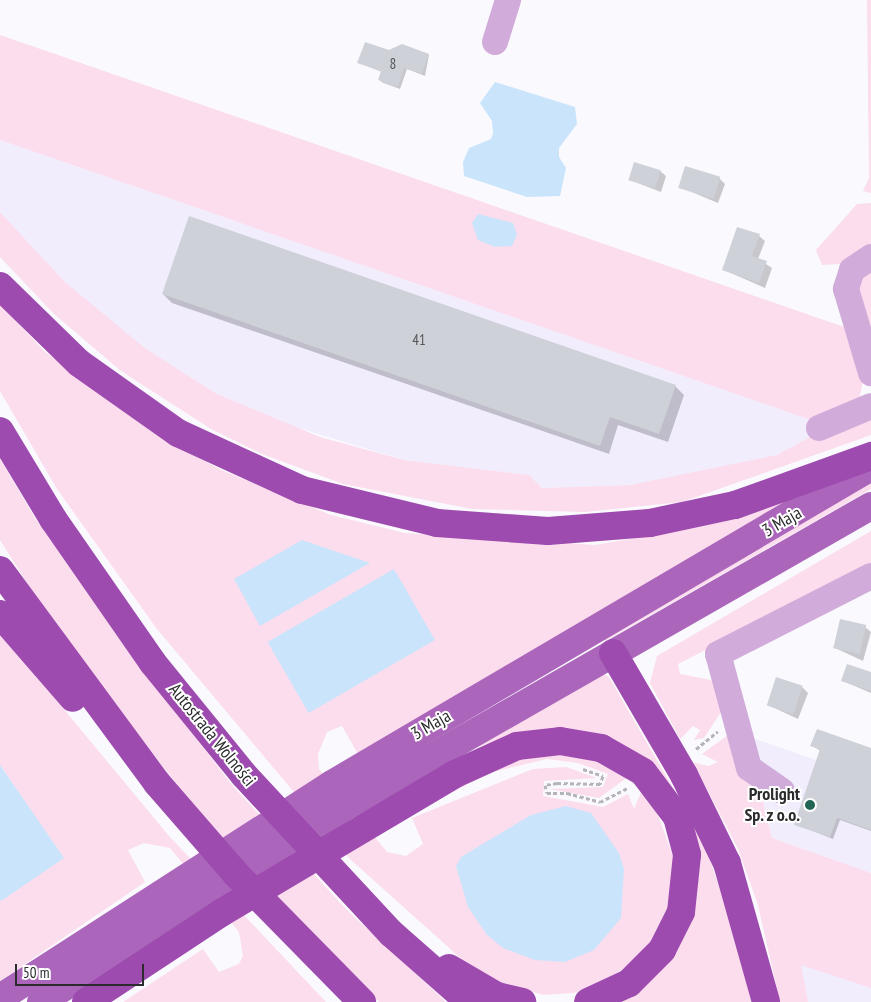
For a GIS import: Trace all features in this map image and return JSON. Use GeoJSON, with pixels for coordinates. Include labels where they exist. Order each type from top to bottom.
{"type":"FeatureCollection","features":[{"type":"Feature","properties":{"kind":"highway"},"geometry":{"type":"LineString","coordinates":[[0,286],[79,363],[178,433],[302,490],[437,523],[548,531],[650,523],[735,505],[871,456]]}},
{"type":"Feature","properties":{"kind":"highway","name":"Autostrada Wolności"},"geometry":{"type":"LineString","coordinates":[[0,432],[53,519],[153,663],[250,782],[392,934],[470,1002]]}},
{"type":"Feature","properties":{"kind":"highway"},"geometry":{"type":"LineString","coordinates":[[0,570],[157,784]]}},
{"type":"Feature","properties":{"kind":"highway"},"geometry":{"type":"LineString","coordinates":[[0,614],[51,676],[157,784],[236,874],[362,1002]]}},
{"type":"Feature","properties":{"kind":"highway"},"geometry":{"type":"LineString","coordinates":[[613,653],[684,775],[727,863],[766,1002]]}},
{"type":"Feature","properties":{"kind":"highway"},"geometry":{"type":"LineString","coordinates":[[86,1002],[204,893],[358,815],[479,761],[534,742],[587,744],[643,772],[665,796],[684,838],[688,870],[682,912],[648,968],[629,983],[588,1002]]}},
{"type":"Feature","properties":{"kind":"highway"},"geometry":{"type":"LineString","coordinates":[[392,934],[497,996],[522,1002]]}},
{"type":"Feature","properties":{"kind":"main road","name":"3 Maja"},"geometry":{"type":"LineString","coordinates":[[41,1002],[204,893],[332,784],[871,467]]}},
{"type":"Feature","properties":{"kind":"main road","name":"3 Maja"},"geometry":{"type":"LineString","coordinates":[[358,815],[613,653],[871,506]]}},
{"type":"Feature","properties":{"kind":"main road"},"geometry":{"type":"LineString","coordinates":[[564,647],[613,653]]}},
{"type":"Feature","properties":{"kind":"main road","name":"3 Maja"},"geometry":{"type":"LineString","coordinates":[[0,998],[204,893]]}},
{"type":"Feature","properties":{"kind":"street"},"geometry":{"type":"LineString","coordinates":[[494,42],[508,0]]}},
{"type":"Feature","properties":{"kind":"street"},"geometry":{"type":"LineString","coordinates":[[871,257],[852,270],[846,289],[871,373]]}},
{"type":"Feature","properties":{"kind":"street"},"geometry":{"type":"LineString","coordinates":[[819,428],[871,406]]}},
{"type":"Feature","properties":{"kind":"street"},"geometry":{"type":"LineString","coordinates":[[782,791],[749,768],[718,654],[871,576]]}},
{"type":"Feature","properties":{"kind":"path"},"geometry":{"type":"LineString","coordinates":[[579,767],[603,776],[600,784],[557,783],[545,785],[547,793],[567,792],[600,802],[634,785]]}},
{"type":"Feature","properties":{"kind":"shaded area"},"geometry":{"type":"Polygon","coordinates":[[[867,0],[871,0],[871,193],[863,191],[869,178],[867,0]]]}},
{"type":"Feature","properties":{"kind":"shaded area"},"geometry":{"type":"Polygon","coordinates":[[[0,35],[847,328],[863,381],[859,400],[814,421],[0,140],[0,35]]]}},
{"type":"Feature","properties":{"kind":"shaded area"},"geometry":{"type":"Polygon","coordinates":[[[0,140],[814,421],[814,435],[777,455],[717,469],[630,485],[542,488],[528,475],[404,460],[269,419],[217,394],[146,350],[65,282],[0,212],[0,140]]]}},
{"type":"Feature","properties":{"kind":"shaded area"},"geometry":{"type":"Polygon","coordinates":[[[871,203],[871,246],[841,264],[822,265],[816,250],[857,204],[871,203]]]}},
{"type":"Feature","properties":{"kind":"shaded area"},"geometry":{"type":"Polygon","coordinates":[[[0,212],[65,282],[146,349],[217,394],[320,437],[404,460],[529,475],[542,488],[630,485],[777,455],[814,435],[871,416],[871,435],[682,502],[585,512],[472,509],[343,484],[262,454],[211,429],[121,371],[54,314],[0,257],[0,212]]]}},
{"type":"Feature","properties":{"kind":"shaded area"},"geometry":{"type":"Polygon","coordinates":[[[871,269],[871,351],[858,283],[871,269]]]}},
{"type":"Feature","properties":{"kind":"shaded area"},"geometry":{"type":"Polygon","coordinates":[[[0,304],[44,351],[150,430],[219,469],[331,515],[405,533],[595,545],[682,530],[805,494],[358,754],[342,726],[327,732],[318,754],[319,769],[387,852],[406,856],[423,844],[412,818],[533,769],[566,767],[597,778],[544,781],[543,796],[603,807],[628,794],[634,809],[642,790],[655,807],[674,859],[674,901],[646,952],[599,986],[573,993],[544,995],[504,984],[466,963],[351,860],[157,629],[57,489],[0,391],[0,304]]]}},
{"type":"Feature","properties":{"kind":"shaded area"},"geometry":{"type":"Polygon","coordinates":[[[0,459],[35,518],[129,651],[232,785],[346,909],[446,1002],[379,1002],[291,916],[187,798],[49,618],[0,540],[0,459]]]}},
{"type":"Feature","properties":{"kind":"shaded area"},"geometry":{"type":"Polygon","coordinates":[[[871,482],[871,489],[605,641],[605,639],[871,482]]]}},
{"type":"Feature","properties":{"kind":"shaded area"},"geometry":{"type":"Polygon","coordinates":[[[871,531],[871,566],[678,664],[680,674],[711,680],[719,691],[721,712],[704,738],[694,740],[700,730],[693,726],[680,739],[650,683],[657,656],[871,531]]]}},
{"type":"Feature","properties":{"kind":"shaded area"},"geometry":{"type":"Polygon","coordinates":[[[0,632],[169,836],[326,1002],[123,1002],[203,949],[219,972],[239,964],[243,956],[239,932],[170,848],[144,843],[128,850],[145,882],[0,981],[0,900],[63,858],[0,765],[0,632]]]}},
{"type":"Feature","properties":{"kind":"shaded area"},"geometry":{"type":"Polygon","coordinates":[[[603,674],[609,677],[703,840],[744,960],[751,1002],[616,1002],[698,884],[652,768],[515,734],[472,749],[603,674]]]}},
{"type":"Feature","properties":{"kind":"shaded area"},"geometry":{"type":"Polygon","coordinates":[[[732,732],[760,790],[772,838],[871,873],[871,988],[801,965],[808,1002],[780,1002],[758,905],[738,849],[693,762],[708,766],[718,762],[702,754],[732,732]]]}},
{"type":"Feature","properties":{"kind":"shaded area"},"geometry":{"type":"Polygon","coordinates":[[[747,736],[871,779],[871,873],[772,838],[747,736]]]}},
{"type":"Feature","properties":{"kind":"shaded area"},"geometry":{"type":"Polygon","coordinates":[[[542,752],[589,756],[628,777],[599,798],[549,789],[603,787],[608,774],[578,763],[547,759],[492,772],[430,803],[491,765],[542,752]]]}},
{"type":"Feature","properties":{"kind":"shaded area"},"geometry":{"type":"Polygon","coordinates":[[[800,964],[871,988],[871,1002],[808,1002],[800,964]]]}},
{"type":"Feature","properties":{"kind":"water"},"geometry":{"type":"Polygon","coordinates":[[[495,82],[575,107],[577,124],[559,148],[559,157],[566,168],[560,196],[527,197],[464,176],[463,162],[469,148],[491,139],[493,133],[492,121],[480,103],[495,82]]]}},
{"type":"Feature","properties":{"kind":"water"},"geometry":{"type":"Polygon","coordinates":[[[478,214],[513,223],[517,235],[512,246],[495,247],[478,240],[472,223],[478,214]]]}},
{"type":"Feature","properties":{"kind":"water"},"geometry":{"type":"Polygon","coordinates":[[[302,540],[370,563],[260,626],[234,579],[302,540]]]}},
{"type":"Feature","properties":{"kind":"water"},"geometry":{"type":"Polygon","coordinates":[[[394,569],[435,640],[309,713],[268,642],[394,569]]]}},
{"type":"Feature","properties":{"kind":"water"},"geometry":{"type":"Polygon","coordinates":[[[0,765],[64,858],[1,901],[0,899],[0,765]]]}},
{"type":"Feature","properties":{"kind":"water"},"geometry":{"type":"Polygon","coordinates":[[[566,806],[591,813],[619,853],[624,869],[621,918],[594,950],[565,962],[535,960],[503,948],[487,935],[468,907],[456,866],[461,857],[531,815],[566,806]]]}},
{"type":"Feature","properties":{"kind":"building"},"geometry":{"type":"Polygon","coordinates":[[[365,42],[389,50],[402,44],[429,54],[422,74],[404,68],[398,87],[378,80],[381,71],[357,63],[365,42]]]}},
{"type":"Feature","properties":{"kind":"building"},"geometry":{"type":"Polygon","coordinates":[[[634,162],[661,170],[655,188],[628,180],[634,162]]]}},
{"type":"Feature","properties":{"kind":"building"},"geometry":{"type":"Polygon","coordinates":[[[685,166],[720,177],[714,199],[678,188],[685,166]]]}},
{"type":"Feature","properties":{"kind":"building"},"geometry":{"type":"Polygon","coordinates":[[[189,216],[676,385],[659,434],[610,417],[600,446],[162,294],[189,216]]]}},
{"type":"Feature","properties":{"kind":"building"},"geometry":{"type":"Polygon","coordinates":[[[737,227],[760,234],[752,256],[767,261],[759,283],[722,270],[737,227]]]}},
{"type":"Feature","properties":{"kind":"building"},"geometry":{"type":"Polygon","coordinates":[[[840,619],[866,625],[860,654],[833,648],[840,619]]]}},
{"type":"Feature","properties":{"kind":"building"},"geometry":{"type":"Polygon","coordinates":[[[847,664],[871,672],[871,691],[841,681],[847,664]]]}},
{"type":"Feature","properties":{"kind":"building"},"geometry":{"type":"Polygon","coordinates":[[[776,677],[803,686],[793,714],[767,706],[776,677]]]}},
{"type":"Feature","properties":{"kind":"building"},"geometry":{"type":"Polygon","coordinates":[[[817,729],[871,748],[871,830],[837,818],[830,837],[794,825],[820,749],[810,746],[817,729]]]}},
{"type":"Feature","properties":{"kind":"place","name":"Prolight Sp. z o.o."},"geometry":{"type":"Point","coordinates":[810,805]}}]}
